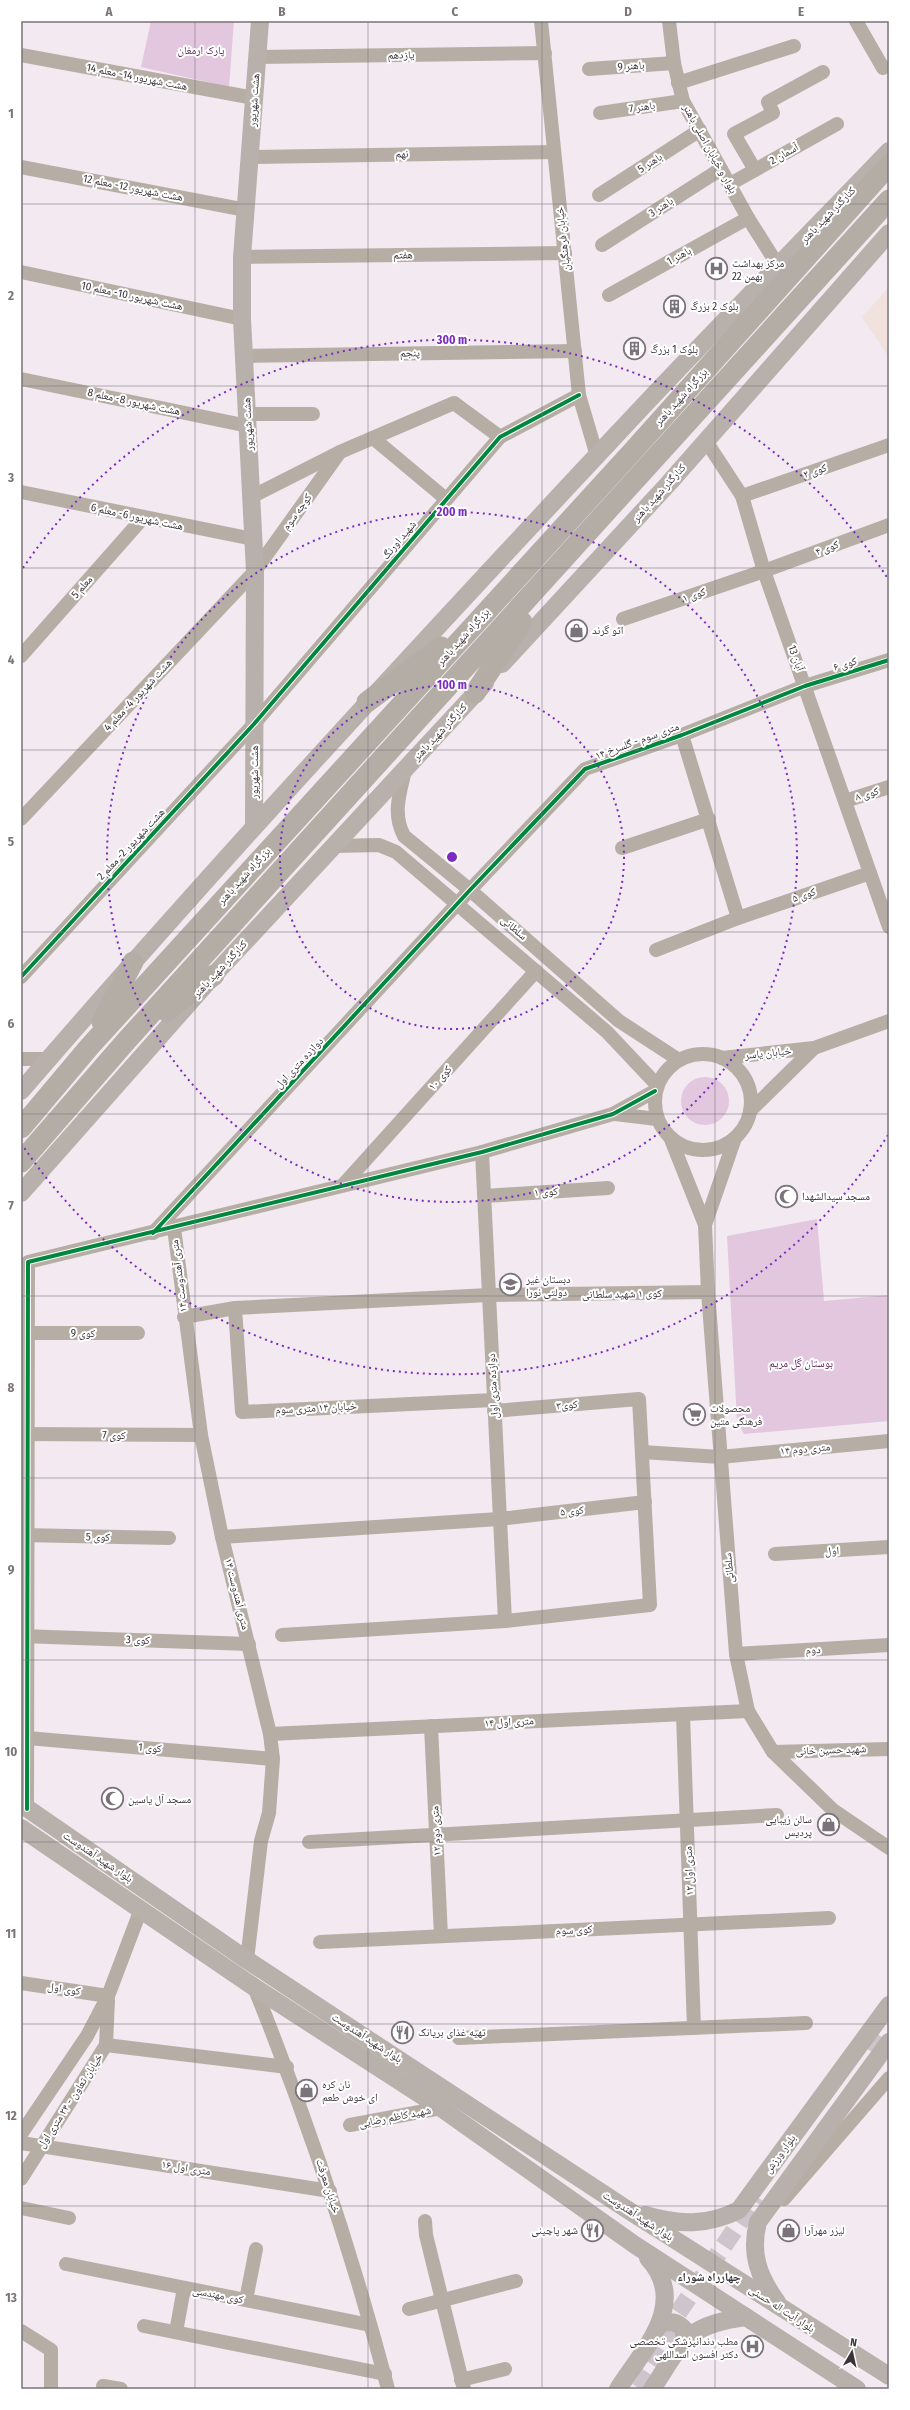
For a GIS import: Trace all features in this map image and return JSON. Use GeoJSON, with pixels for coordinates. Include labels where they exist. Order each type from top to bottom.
{"type":"FeatureCollection","features":[{"type":"Feature","properties":{"kind":"highway","name":"بزرگراه شهید باهنر"},"geometry":{"type":"LineString","coordinates":[[21,1128],[90,1046],[480,618],[889,165]]}},
{"type":"Feature","properties":{"kind":"highway","name":"بزرگراه شهید باهنر"},"geometry":{"type":"LineString","coordinates":[[21,1162],[127,1040],[555,570],[889,200]]}},
{"type":"Feature","properties":{"kind":"highway"},"geometry":{"type":"LineString","coordinates":[[475,693],[555,570]]}},
{"type":"Feature","properties":{"kind":"highway"},"geometry":{"type":"LineString","coordinates":[[367,702],[480,618]]}},
{"type":"Feature","properties":{"kind":"highway"},"geometry":{"type":"LineString","coordinates":[[90,1046],[133,962]]}},
{"type":"Feature","properties":{"kind":"highway"},"geometry":{"type":"LineString","coordinates":[[127,1040],[214,976]]}},
{"type":"Feature","properties":{"kind":"main road","name":"هشت شهریور"},"geometry":{"type":"LineString","coordinates":[[254,827],[255,571],[242,319],[242,257],[260,21]]}},
{"type":"Feature","properties":{"kind":"main road","name":"کنارگذر شهید باهنر"},"geometry":{"type":"LineString","coordinates":[[21,1091],[133,962],[367,702],[597,456],[889,151]]}},
{"type":"Feature","properties":{"kind":"main road","name":"کنارگذر شهید باهنر"},"geometry":{"type":"LineString","coordinates":[[21,1193],[214,976],[706,441],[889,233]]}},
{"type":"Feature","properties":{"kind":"main road","name":"بلوار شهید آهندوست"},"geometry":{"type":"LineString","coordinates":[[24,1806],[248,1960],[628,2210],[716,2266]]}},
{"type":"Feature","properties":{"kind":"main road","name":"بلوار شهید آهندوست"},"geometry":{"type":"LineString","coordinates":[[21,1828],[254,1986],[441,2108],[635,2245],[722,2302]]}},
{"type":"Feature","properties":{"kind":"main road","name":"بلوار ورزش"},"geometry":{"type":"LineString","coordinates":[[628,2210],[673,2222],[690,2224],[724,2218],[739,2210],[889,2005]]}},
{"type":"Feature","properties":{"kind":"main road","name":"بلوار ورزش"},"geometry":{"type":"LineString","coordinates":[[782,2309],[768,2290],[755,2258],[754,2240],[758,2222],[889,2042]]}},
{"type":"Feature","properties":{"kind":"main road"},"geometry":{"type":"LineString","coordinates":[[739,2210],[738,2217],[743,2225],[753,2226],[758,2222]]}},
{"type":"Feature","properties":{"kind":"main road"},"geometry":{"type":"LineString","coordinates":[[618,2389],[660,2324],[665,2309],[666,2293],[663,2279],[656,2266],[635,2245]]}},
{"type":"Feature","properties":{"kind":"main road"},"geometry":{"type":"LineString","coordinates":[[680,2275],[695,2253]]}},
{"type":"Feature","properties":{"kind":"main road","name":"بلوار آیت اله حسنی"},"geometry":{"type":"LineString","coordinates":[[716,2266],[889,2376]]}},
{"type":"Feature","properties":{"kind":"main road"},"geometry":{"type":"LineString","coordinates":[[737,2280],[722,2302],[857,2389]]}},
{"type":"Feature","properties":{"kind":"main road"},"geometry":{"type":"LineString","coordinates":[[652,2389],[684,2340],[695,2331],[711,2323],[746,2317]]}},
{"type":"Feature","properties":{"kind":"main road"},"geometry":{"type":"LineString","coordinates":[[660,2324],[673,2322],[679,2324],[684,2329],[684,2340]]}},
{"type":"Feature","properties":{"kind":"street","name":"خیابان فرهنگیان"},"geometry":{"type":"LineString","coordinates":[[541,21],[579,395],[597,456]]}},
{"type":"Feature","properties":{"kind":"street","name":"بلوار و خیابان اصلی باهنر"},"geometry":{"type":"LineString","coordinates":[[669,21],[674,63],[683,101],[748,218],[779,266]]}},
{"type":"Feature","properties":{"kind":"street"},"geometry":{"type":"LineString","coordinates":[[856,21],[883,68]]}},
{"type":"Feature","properties":{"kind":"street"},"geometry":{"type":"LineString","coordinates":[[678,83],[794,46]]}},
{"type":"Feature","properties":{"kind":"street","name":"یازدهم"},"geometry":{"type":"LineString","coordinates":[[257,57],[544,53]]}},
{"type":"Feature","properties":{"kind":"street","name":"هشت شهریور 14- معلم 14"},"geometry":{"type":"LineString","coordinates":[[21,55],[254,98]]}},
{"type":"Feature","properties":{"kind":"street","name":"باهنر 9"},"geometry":{"type":"LineString","coordinates":[[588,68],[674,63]]}},
{"type":"Feature","properties":{"kind":"street"},"geometry":{"type":"LineString","coordinates":[[755,170],[734,134],[773,113],[768,102],[823,72]]}},
{"type":"Feature","properties":{"kind":"street","name":"باهنر 7"},"geometry":{"type":"LineString","coordinates":[[600,113],[683,101]]}},
{"type":"Feature","properties":{"kind":"street","name":"آسمان 2"},"geometry":{"type":"LineString","coordinates":[[730,184],[837,124]]}},
{"type":"Feature","properties":{"kind":"street","name":"باهنر 5"},"geometry":{"type":"LineString","coordinates":[[599,195],[700,130]]}},
{"type":"Feature","properties":{"kind":"street","name":"نهم"},"geometry":{"type":"LineString","coordinates":[[250,157],[554,152]]}},
{"type":"Feature","properties":{"kind":"street","name":"هشت شهریور 12- معلم 12"},"geometry":{"type":"LineString","coordinates":[[21,167],[246,210]]}},
{"type":"Feature","properties":{"kind":"street","name":"باهنر 3"},"geometry":{"type":"LineString","coordinates":[[602,245],[721,169]]}},
{"type":"Feature","properties":{"kind":"street","name":"باهنر 1"},"geometry":{"type":"LineString","coordinates":[[609,295],[748,218]]}},
{"type":"Feature","properties":{"kind":"street","name":"هفتم"},"geometry":{"type":"LineString","coordinates":[[242,257],[565,253]]}},
{"type":"Feature","properties":{"kind":"street","name":"هشت شهریور 10- معلم 10"},"geometry":{"type":"LineString","coordinates":[[21,272],[242,319]]}},
{"type":"Feature","properties":{"kind":"street","name":"پنجم"},"geometry":{"type":"LineString","coordinates":[[244,356],[575,351]]}},
{"type":"Feature","properties":{"kind":"street","name":"هشت شهریور 8- معلم 8"},"geometry":{"type":"LineString","coordinates":[[21,379],[247,420],[312,414]]}},
{"type":"Feature","properties":{"kind":"street","name":"شهید اورنگ"},"geometry":{"type":"LineString","coordinates":[[254,724],[500,437],[579,395]]}},
{"type":"Feature","properties":{"kind":"street"},"geometry":{"type":"LineString","coordinates":[[251,497],[340,452],[454,403],[500,437]]}},
{"type":"Feature","properties":{"kind":"street"},"geometry":{"type":"LineString","coordinates":[[373,438],[446,499]]}},
{"type":"Feature","properties":{"kind":"street","name":"13 آبان"},"geometry":{"type":"LineString","coordinates":[[706,441],[742,496],[764,571],[870,873],[886,911],[889,927]]}},
{"type":"Feature","properties":{"kind":"street","name":"کوی ۲"},"geometry":{"type":"LineString","coordinates":[[742,496],[889,445]]}},
{"type":"Feature","properties":{"kind":"street","name":"کوچه سوم"},"geometry":{"type":"LineString","coordinates":[[255,571],[340,452]]}},
{"type":"Feature","properties":{"kind":"street","name":"هشت شهریور 6- معلم 6"},"geometry":{"type":"LineString","coordinates":[[21,492],[142,519],[253,540]]}},
{"type":"Feature","properties":{"kind":"street","name":"معلم 5"},"geometry":{"type":"LineString","coordinates":[[21,656],[142,519]]}},
{"type":"Feature","properties":{"kind":"street","name":"کوی ۴"},"geometry":{"type":"LineString","coordinates":[[764,571],[889,525]]}},
{"type":"Feature","properties":{"kind":"street","name":"هشت شهریور 4- معلم 4"},"geometry":{"type":"LineString","coordinates":[[21,819],[255,571]]}},
{"type":"Feature","properties":{"kind":"street","name":"کوی ۱"},"geometry":{"type":"LineString","coordinates":[[623,619],[764,571]]}},
{"type":"Feature","properties":{"kind":"street","name":"کوی ۶"},"geometry":{"type":"LineString","coordinates":[[805,686],[889,660]]}},
{"type":"Feature","properties":{"kind":"street","name":"۱۴ متری سوم - گلسرخ"},"geometry":{"type":"LineString","coordinates":[[458,904],[585,769],[682,735],[805,686]]}},
{"type":"Feature","properties":{"kind":"street","name":"هشت شهریور 2- معلم 2"},"geometry":{"type":"LineString","coordinates":[[21,977],[254,724]]}},
{"type":"Feature","properties":{"kind":"street"},"geometry":{"type":"LineString","coordinates":[[682,735],[709,819],[738,918]]}},
{"type":"Feature","properties":{"kind":"street","name":"سلطانی"},"geometry":{"type":"LineString","coordinates":[[405,770],[398,804],[397,823],[404,836],[470,890],[620,1021],[679,1060]]}},
{"type":"Feature","properties":{"kind":"street","name":"کوی ۸"},"geometry":{"type":"LineString","coordinates":[[845,800],[889,787]]}},
{"type":"Feature","properties":{"kind":"street"},"geometry":{"type":"LineString","coordinates":[[622,848],[709,819]]}},
{"type":"Feature","properties":{"kind":"street","name":"سلطانی"},"geometry":{"type":"LineString","coordinates":[[335,846],[379,845],[396,852],[607,1032],[656,1088]]}},
{"type":"Feature","properties":{"kind":"street","name":"کوی ۵"},"geometry":{"type":"LineString","coordinates":[[656,950],[738,918],[870,873]]}},
{"type":"Feature","properties":{"kind":"street","name":"دوازده متری اول"},"geometry":{"type":"LineString","coordinates":[[153,1233],[458,904]]}},
{"type":"Feature","properties":{"kind":"street","name":"کوی ۱۰"},"geometry":{"type":"LineString","coordinates":[[343,1185],[536,971]]}},
{"type":"Feature","properties":{"kind":"street","name":"خیابان یاسر"},"geometry":{"type":"LineString","coordinates":[[722,1058],[814,1048],[889,1020]]}},
{"type":"Feature","properties":{"kind":"street","name":"خیابان یاسر"},"geometry":{"type":"LineString","coordinates":[[750,1111],[814,1048]]}},
{"type":"Feature","properties":{"kind":"street"},"geometry":{"type":"LineString","coordinates":[[24,1806],[27,1738],[24,1636],[24,1333],[28,1262],[174,1228],[343,1185],[482,1152],[613,1114],[656,1088],[666,1070],[679,1060],[695,1054],[712,1054],[728,1060],[741,1072],[746,1082],[752,1103],[749,1120],[740,1134],[727,1145],[711,1150],[694,1150],[678,1144],[670,1137],[657,1119],[656,1088]]}},
{"type":"Feature","properties":{"kind":"street"},"geometry":{"type":"LineString","coordinates":[[21,1059],[49,1059]]}},
{"type":"Feature","properties":{"kind":"street"},"geometry":{"type":"LineString","coordinates":[[613,1114],[657,1119]]}},
{"type":"Feature","properties":{"kind":"street"},"geometry":{"type":"LineString","coordinates":[[670,1137],[705,1225]]}},
{"type":"Feature","properties":{"kind":"street"},"geometry":{"type":"LineString","coordinates":[[705,1225],[735,1138]]}},
{"type":"Feature","properties":{"kind":"street","name":"دوازده متری اول"},"geometry":{"type":"LineString","coordinates":[[482,1152],[505,1621]]}},
{"type":"Feature","properties":{"kind":"street","name":"کوی ۱"},"geometry":{"type":"LineString","coordinates":[[485,1196],[608,1188]]}},
{"type":"Feature","properties":{"kind":"street","name":"سلطانی"},"geometry":{"type":"LineString","coordinates":[[705,1225],[708,1292],[736,1654],[748,1711],[773,1752],[834,1810],[889,1848]]}},
{"type":"Feature","properties":{"kind":"street","name":"۱۴ متری آهندوست"},"geometry":{"type":"LineString","coordinates":[[174,1228],[184,1317],[201,1435],[222,1538],[270,1734],[273,1759],[270,1813],[261,1842],[248,1960]]}},
{"type":"Feature","properties":{"kind":"street","name":"کوی ۱ شهید سلطانی"},"geometry":{"type":"LineString","coordinates":[[184,1317],[235,1308],[489,1296],[708,1292]]}},
{"type":"Feature","properties":{"kind":"street","name":"خیابان ۱۴ متری سوم"},"geometry":{"type":"LineString","coordinates":[[235,1308],[242,1412],[494,1405]]}},
{"type":"Feature","properties":{"kind":"street","name":"کوی 9"},"geometry":{"type":"LineString","coordinates":[[24,1333],[138,1333]]}},
{"type":"Feature","properties":{"kind":"street","name":"کوی۳"},"geometry":{"type":"LineString","coordinates":[[494,1405],[639,1399],[642,1452]]}},
{"type":"Feature","properties":{"kind":"street","name":"کوی 7"},"geometry":{"type":"LineString","coordinates":[[24,1434],[201,1435]]}},
{"type":"Feature","properties":{"kind":"street","name":"۱۴ متری دوم"},"geometry":{"type":"LineString","coordinates":[[642,1452],[720,1457],[889,1441]]}},
{"type":"Feature","properties":{"kind":"street"},"geometry":{"type":"LineString","coordinates":[[282,1635],[505,1621],[650,1605],[642,1452]]}},
{"type":"Feature","properties":{"kind":"street","name":"کوی ۵"},"geometry":{"type":"LineString","coordinates":[[222,1538],[499,1519],[645,1502]]}},
{"type":"Feature","properties":{"kind":"street","name":"کوی 5"},"geometry":{"type":"LineString","coordinates":[[24,1535],[168,1538]]}},
{"type":"Feature","properties":{"kind":"street","name":"اول"},"geometry":{"type":"LineString","coordinates":[[775,1554],[889,1547]]}},
{"type":"Feature","properties":{"kind":"street","name":"کوی 3"},"geometry":{"type":"LineString","coordinates":[[24,1636],[249,1644]]}},
{"type":"Feature","properties":{"kind":"street","name":"دوم"},"geometry":{"type":"LineString","coordinates":[[736,1654],[889,1645]]}},
{"type":"Feature","properties":{"kind":"street","name":"۱۴ متری اول"},"geometry":{"type":"LineString","coordinates":[[270,1734],[748,1711]]}},
{"type":"Feature","properties":{"kind":"street","name":"۱۲ متری اول"},"geometry":{"type":"LineString","coordinates":[[683,1714],[694,2028]]}},
{"type":"Feature","properties":{"kind":"street","name":"۱۲ متری دوم"},"geometry":{"type":"LineString","coordinates":[[430,1726],[441,1936]]}},
{"type":"Feature","properties":{"kind":"street","name":"کوی 1"},"geometry":{"type":"LineString","coordinates":[[27,1738],[273,1759]]}},
{"type":"Feature","properties":{"kind":"street","name":"شهید حسین خانی"},"geometry":{"type":"LineString","coordinates":[[773,1752],[889,1749]]}},
{"type":"Feature","properties":{"kind":"street"},"geometry":{"type":"LineString","coordinates":[[309,1842],[777,1815]]}},
{"type":"Feature","properties":{"kind":"street","name":"خیابان تعاون - ۲۴ متری اول"},"geometry":{"type":"LineString","coordinates":[[21,2134],[87,2036],[108,1996],[141,1910]]}},
{"type":"Feature","properties":{"kind":"street","name":"کوی سوم"},"geometry":{"type":"LineString","coordinates":[[320,1942],[829,1918]]}},
{"type":"Feature","properties":{"kind":"street","name":"کوی اول"},"geometry":{"type":"LineString","coordinates":[[21,1983],[108,1996]]}},
{"type":"Feature","properties":{"kind":"street","name":"خیابان معرفت"},"geometry":{"type":"LineString","coordinates":[[254,1986],[287,2067],[330,2191],[385,2374],[388,2389]]}},
{"type":"Feature","properties":{"kind":"street","name":"خیابان تعاون - ۲۴ متری اول"},"geometry":{"type":"LineString","coordinates":[[21,2178],[106,2045],[108,1996]]}},
{"type":"Feature","properties":{"kind":"street"},"geometry":{"type":"LineString","coordinates":[[459,2038],[806,2023]]}},
{"type":"Feature","properties":{"kind":"street"},"geometry":{"type":"LineString","coordinates":[[106,2045],[287,2067]]}},
{"type":"Feature","properties":{"kind":"street"},"geometry":{"type":"LineString","coordinates":[[774,2200],[784,2199],[889,2078]]}},
{"type":"Feature","properties":{"kind":"street","name":"شهید کاظم رضایی"},"geometry":{"type":"LineString","coordinates":[[350,2125],[441,2108]]}},
{"type":"Feature","properties":{"kind":"street","name":"۱۶ متری اول"},"geometry":{"type":"LineString","coordinates":[[21,2143],[330,2191]]}},
{"type":"Feature","properties":{"kind":"street"},"geometry":{"type":"LineString","coordinates":[[21,2208],[69,2218]]}},
{"type":"Feature","properties":{"kind":"street"},"geometry":{"type":"LineString","coordinates":[[425,2221],[442,2301],[463,2384],[505,2369]]}},
{"type":"Feature","properties":{"kind":"street"},"geometry":{"type":"LineString","coordinates":[[246,2300],[256,2249]]}},
{"type":"Feature","properties":{"kind":"street","name":"کوی مهندسی"},"geometry":{"type":"LineString","coordinates":[[66,2264],[370,2325]]}},
{"type":"Feature","properties":{"kind":"street"},"geometry":{"type":"LineString","coordinates":[[409,2309],[516,2281]]}},
{"type":"Feature","properties":{"kind":"street"},"geometry":{"type":"LineString","coordinates":[[176,2332],[184,2288]]}},
{"type":"Feature","properties":{"kind":"street"},"geometry":{"type":"LineString","coordinates":[[144,2326],[385,2374]]}},
{"type":"Feature","properties":{"kind":"street"},"geometry":{"type":"LineString","coordinates":[[21,2331],[51,2350],[51,2389]]}},
{"type":"Feature","properties":{"kind":"street"},"geometry":{"type":"LineString","coordinates":[[103,2386],[121,2389]]}},
{"type":"Feature","properties":{"kind":"shaded area"},"geometry":{"type":"Polygon","coordinates":[[[889,287],[889,357],[862,317],[889,287]]]}},
{"type":"Feature","properties":{"kind":"green space","name":"پارک ارمغان"},"geometry":{"type":"Polygon","coordinates":[[[151,21],[234,21],[229,87],[141,67],[151,21]]]}},
{"type":"Feature","properties":{"kind":"green space"},"geometry":{"type":"Polygon","coordinates":[[[700,1077],[710,1077],[722,1084],[729,1096],[729,1106],[722,1118],[710,1125],[700,1125],[692,1121],[685,1114],[681,1106],[681,1096],[685,1088],[692,1081],[700,1077]]]}},
{"type":"Feature","properties":{"kind":"green space","name":"بوستان گل مریم"},"geometry":{"type":"Polygon","coordinates":[[[817,1219],[824,1301],[889,1295],[889,1421],[744,1434],[737,1421],[727,1236],[817,1219]]]}},
{"type":"Feature","properties":{"kind":"tunnel"},"geometry":{"type":"LineString","coordinates":[[873,2053],[889,2031]]}},
{"type":"Feature","properties":{"kind":"tunnel"},"geometry":{"type":"LineString","coordinates":[[663,2335],[757,2197]]}},
{"type":"Feature","properties":{"kind":"tunnel"},"geometry":{"type":"LineString","coordinates":[[640,2389],[681,2326]]}},
{"type":"Feature","properties":{"kind":"cycle path"},"geometry":{"type":"LineString","coordinates":[[21,977],[254,724],[500,437],[579,395]]}},
{"type":"Feature","properties":{"kind":"cycle path"},"geometry":{"type":"LineString","coordinates":[[153,1233],[470,890],[585,769],[682,735],[805,686],[889,660]]}},
{"type":"Feature","properties":{"kind":"cycle path"},"geometry":{"type":"LineString","coordinates":[[27,1809],[28,1262],[482,1152],[613,1114],[655,1091]]}},
{"type":"Feature","properties":{"kind":"place","name":"مرکز بهداشت 22 بهمن"},"geometry":{"type":"Point","coordinates":[716,269]}},
{"type":"Feature","properties":{"kind":"place","name":"بلوک 2 بزرگ"},"geometry":{"type":"Point","coordinates":[674,306]}},
{"type":"Feature","properties":{"kind":"place","name":"بلوک 1 بزرگ"},"geometry":{"type":"Point","coordinates":[635,349]}},
{"type":"Feature","properties":{"kind":"place","name":"اتو گرند"},"geometry":{"type":"Point","coordinates":[577,630]}},
{"type":"Feature","properties":{"kind":"place","name":"مسجد سیدالشهدا"},"geometry":{"type":"Point","coordinates":[786,1196]}},
{"type":"Feature","properties":{"kind":"place","name":"دبستان غیر دولتی نورا"},"geometry":{"type":"Point","coordinates":[510,1285]}},
{"type":"Feature","properties":{"kind":"place","name":"محصولات فرهنگی متین"},"geometry":{"type":"Point","coordinates":[695,1414]}},
{"type":"Feature","properties":{"kind":"place","name":"مسجد آل یاسین"},"geometry":{"type":"Point","coordinates":[112,1799]}},
{"type":"Feature","properties":{"kind":"place","name":"سالن زیبایی پردیس"},"geometry":{"type":"Point","coordinates":[828,1825]}},
{"type":"Feature","properties":{"kind":"place","name":"تهیه غذای بریانک"},"geometry":{"type":"Point","coordinates":[402,2032]}},
{"type":"Feature","properties":{"kind":"place","name":"نان کره ای خوش طعم"},"geometry":{"type":"Point","coordinates":[306,2090]}},
{"type":"Feature","properties":{"kind":"place","name":"شهر پاچینی"},"geometry":{"type":"Point","coordinates":[593,2230]}},
{"type":"Feature","properties":{"kind":"place","name":"لیزر مهرآرا"},"geometry":{"type":"Point","coordinates":[788,2230]}},
{"type":"Feature","properties":{"kind":"place","name":"مطب دندانپزشکی تخصصی دکتر افسون اسداللهی"},"geometry":{"type":"Point","coordinates":[753,2347]}},
{"type":"Feature","properties":{"kind":"district","name":"چهارراه شوراء"},"geometry":{"type":"Point","coordinates":[709,2277]}}]}
